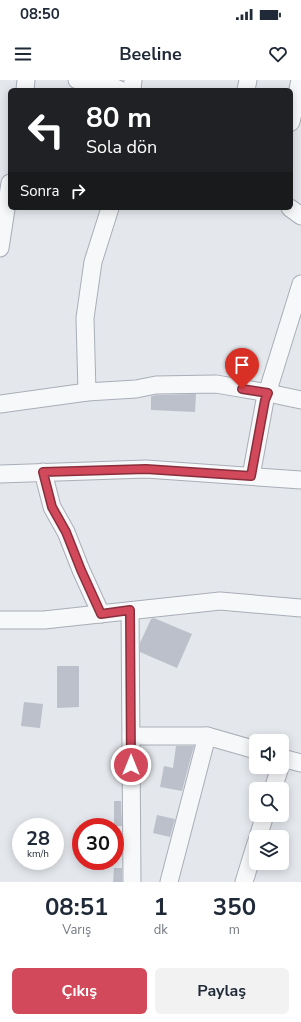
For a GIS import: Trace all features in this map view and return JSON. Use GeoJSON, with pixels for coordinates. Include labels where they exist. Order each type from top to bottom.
{"type":"FeatureCollection","features":[{"type":"Feature","properties":{"kind":"street"},"geometry":{"type":"LineString","coordinates":[[77,80],[104,83],[115,88]]}},
{"type":"Feature","properties":{"kind":"street"},"geometry":{"type":"LineString","coordinates":[[293,113],[300,80]]}},
{"type":"Feature","properties":{"kind":"street"},"geometry":{"type":"LineString","coordinates":[[0,248],[3,203],[8,189]]}},
{"type":"Feature","properties":{"kind":"street"},"geometry":{"type":"LineString","coordinates":[[87,392],[86,318],[94,262],[109,210]]}},
{"type":"Feature","properties":{"kind":"street"},"geometry":{"type":"LineString","coordinates":[[293,210],[301,216]]}},
{"type":"Feature","properties":{"kind":"street"},"geometry":{"type":"LineString","coordinates":[[251,476],[265,400],[301,284]]}},
{"type":"Feature","properties":{"kind":"street"},"geometry":{"type":"LineString","coordinates":[[0,404],[87,392],[136,390],[156,385],[216,384],[301,400]]}},
{"type":"Feature","properties":{"kind":"street"},"geometry":{"type":"LineString","coordinates":[[0,474],[146,469],[301,480]]}},
{"type":"Feature","properties":{"kind":"street"},"geometry":{"type":"LineString","coordinates":[[43,472],[52,507],[66,532],[101,614]]}},
{"type":"Feature","properties":{"kind":"street"},"geometry":{"type":"LineString","coordinates":[[0,620],[44,620],[220,601],[301,608]]}},
{"type":"Feature","properties":{"kind":"street"},"geometry":{"type":"LineString","coordinates":[[130,610],[132,882]]}},
{"type":"Feature","properties":{"kind":"street"},"geometry":{"type":"LineString","coordinates":[[131,736],[207,736],[249,748]]}},
{"type":"Feature","properties":{"kind":"street"},"geometry":{"type":"LineString","coordinates":[[169,882],[207,736]]}},
{"type":"Feature","properties":{"kind":"street"},"geometry":{"type":"LineString","coordinates":[[289,762],[301,764]]}},
{"type":"Feature","properties":{"kind":"street"},"geometry":{"type":"LineString","coordinates":[[244,882],[249,866]]}},
{"type":"Feature","properties":{"kind":"building"},"geometry":{"type":"Polygon","coordinates":[[[196,394],[195,412],[151,410],[151,396],[196,394]]]}},
{"type":"Feature","properties":{"kind":"building"},"geometry":{"type":"Polygon","coordinates":[[[154,618],[192,634],[177,668],[140,652],[140,643],[151,619],[154,618]]]}},
{"type":"Feature","properties":{"kind":"building"},"geometry":{"type":"Polygon","coordinates":[[[57,666],[79,666],[79,707],[57,708],[57,666]]]}},
{"type":"Feature","properties":{"kind":"building"},"geometry":{"type":"Polygon","coordinates":[[[24,702],[43,704],[40,728],[21,726],[24,702]]]}},
{"type":"Feature","properties":{"kind":"building"},"geometry":{"type":"Polygon","coordinates":[[[176,746],[194,746],[182,791],[160,787],[164,766],[173,768],[176,746]]]}},
{"type":"Feature","properties":{"kind":"building"},"geometry":{"type":"Polygon","coordinates":[[[114,801],[121,801],[122,818],[114,818],[114,801]]]}},
{"type":"Feature","properties":{"kind":"building"},"geometry":{"type":"Polygon","coordinates":[[[157,815],[175,819],[170,837],[153,833],[157,815]]]}},
{"type":"Feature","properties":{"kind":"building"},"geometry":{"type":"Polygon","coordinates":[[[114,870],[122,870],[122,882],[113,882],[114,870]]]}},
{"type":"Feature","properties":{"kind":"route"},"geometry":{"type":"LineString","coordinates":[[131,765],[130,610],[101,614],[66,532],[52,507],[43,472],[146,469],[251,476],[265,400],[268,393],[242,389]]}}]}
